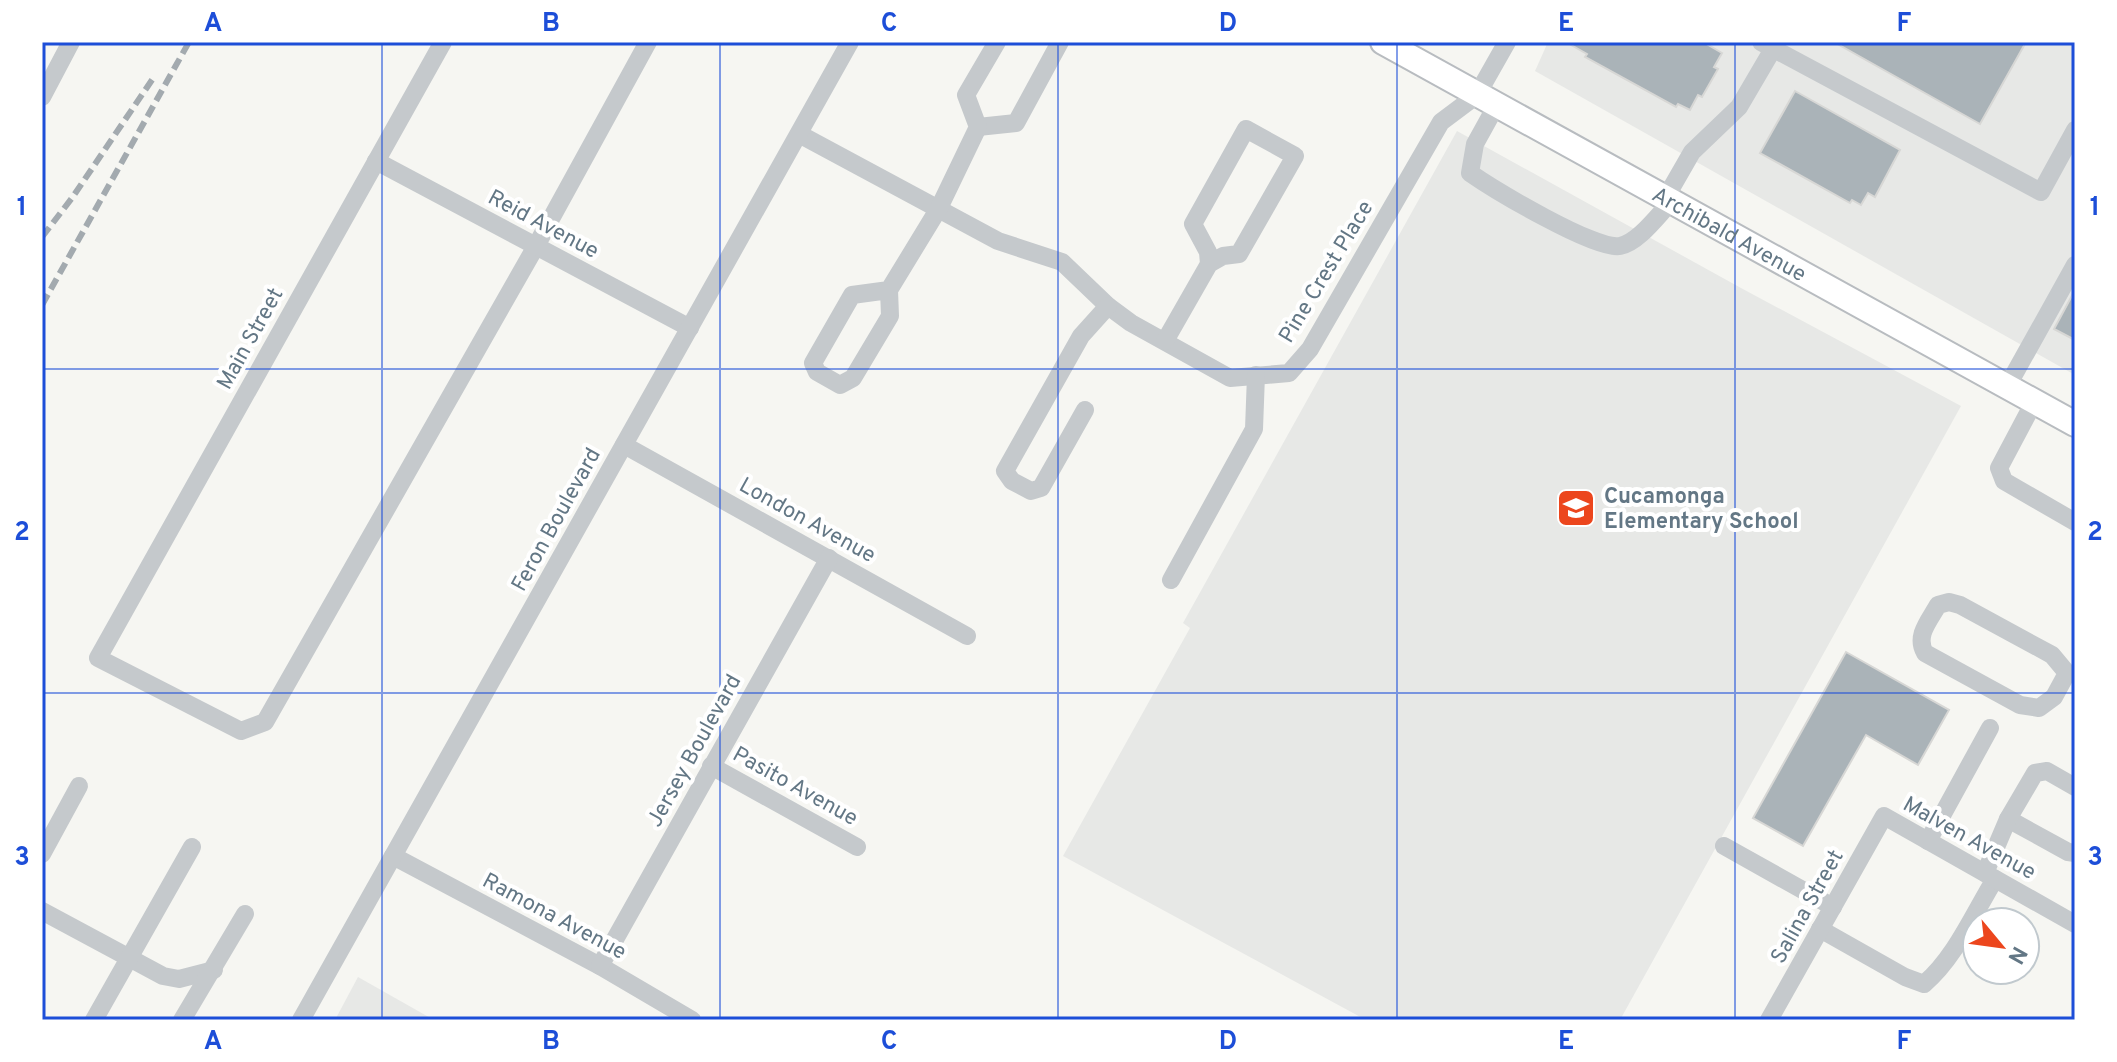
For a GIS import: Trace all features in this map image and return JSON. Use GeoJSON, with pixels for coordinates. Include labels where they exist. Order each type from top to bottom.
{"type":"FeatureCollection","features":[{"type":"Feature","properties":{"kind":"main road","name":"Archibald Avenue"},"geometry":{"type":"LineString","coordinates":[[1383,42],[2075,424]]}},
{"type":"Feature","properties":{"kind":"street"},"geometry":{"type":"LineString","coordinates":[[42,97],[71,42]]}},
{"type":"Feature","properties":{"kind":"street","name":"Main Street"},"geometry":{"type":"LineString","coordinates":[[443,42],[98,658],[241,731],[265,722],[536,246]]}},
{"type":"Feature","properties":{"kind":"street"},"geometry":{"type":"LineString","coordinates":[[536,246],[648,42]]}},
{"type":"Feature","properties":{"kind":"street","name":"Feron Boulevard"},"geometry":{"type":"LineString","coordinates":[[303,1019],[850,42]]}},
{"type":"Feature","properties":{"kind":"street"},"geometry":{"type":"LineString","coordinates":[[889,290],[852,295],[813,363],[817,372],[840,385],[853,378],[890,316],[889,290],[939,208],[978,127],[966,95],[997,42]]}},
{"type":"Feature","properties":{"kind":"street"},"geometry":{"type":"LineString","coordinates":[[978,127],[1016,123],[1060,42]]}},
{"type":"Feature","properties":{"kind":"street"},"geometry":{"type":"LineString","coordinates":[[1507,42],[1487,100],[1470,173],[1511,199],[1583,236],[1613,246],[1622,246],[1637,237],[1668,200],[1692,152],[1739,107],[1767,45],[2041,192],[2075,130]]}},
{"type":"Feature","properties":{"kind":"street","name":"Pine Crest Place"},"geometry":{"type":"LineString","coordinates":[[799,134],[998,241],[1062,262],[1108,306],[1131,323],[1230,378],[1289,373],[1310,349],[1441,122],[1487,100]]}},
{"type":"Feature","properties":{"kind":"street"},"geometry":{"type":"LineString","coordinates":[[1165,341],[1209,264],[1223,256],[1239,254],[1295,156],[1246,129],[1193,224],[1208,252],[1209,264]]}},
{"type":"Feature","properties":{"kind":"street","name":"Reid Avenue"},"geometry":{"type":"LineString","coordinates":[[376,161],[690,328]]}},
{"type":"Feature","properties":{"kind":"street"},"geometry":{"type":"LineString","coordinates":[[2007,387],[2075,265]]}},
{"type":"Feature","properties":{"kind":"street"},"geometry":{"type":"LineString","coordinates":[[1085,410],[1041,488],[1031,491],[1012,481],[1005,471],[1081,336],[1108,306]]}},
{"type":"Feature","properties":{"kind":"street"},"geometry":{"type":"LineString","coordinates":[[1171,580],[1254,429],[1256,375]]}},
{"type":"Feature","properties":{"kind":"street"},"geometry":{"type":"LineString","coordinates":[[2034,402],[1999,468],[2004,481],[2075,522]]}},
{"type":"Feature","properties":{"kind":"street","name":"London Avenue"},"geometry":{"type":"LineString","coordinates":[[624,445],[967,636]]}},
{"type":"Feature","properties":{"kind":"street","name":"Jersey Boulevard"},"geometry":{"type":"LineString","coordinates":[[600,966],[829,558]]}},
{"type":"Feature","properties":{"kind":"street"},"geometry":{"type":"LineString","coordinates":[[1949,602],[2052,655],[2072,669],[2054,697],[2039,708],[2020,705],[1925,653],[1921,635],[1938,605],[1949,602]]}},
{"type":"Feature","properties":{"kind":"street"},"geometry":{"type":"LineString","coordinates":[[1928,841],[1990,728]]}},
{"type":"Feature","properties":{"kind":"street","name":"Pasito Avenue"},"geometry":{"type":"LineString","coordinates":[[711,766],[857,847]]}},
{"type":"Feature","properties":{"kind":"street"},"geometry":{"type":"LineString","coordinates":[[1820,929],[1905,977],[1924,984],[1950,953],[1990,876],[2008,819],[2035,773],[2041,770],[2075,787]]}},
{"type":"Feature","properties":{"kind":"street"},"geometry":{"type":"LineString","coordinates":[[42,854],[79,786]]}},
{"type":"Feature","properties":{"kind":"street","name":"Malven Avenue"},"geometry":{"type":"LineString","coordinates":[[1884,816],[2075,924]]}},
{"type":"Feature","properties":{"kind":"street","name":"Salina Street"},"geometry":{"type":"LineString","coordinates":[[1769,1020],[1884,816]]}},
{"type":"Feature","properties":{"kind":"street"},"geometry":{"type":"LineString","coordinates":[[2008,819],[2075,853]]}},
{"type":"Feature","properties":{"kind":"street"},"geometry":{"type":"LineString","coordinates":[[1724,846],[1833,907]]}},
{"type":"Feature","properties":{"kind":"street"},"geometry":{"type":"LineString","coordinates":[[94,1020],[192,847]]}},
{"type":"Feature","properties":{"kind":"street","name":"Ramona Avenue"},"geometry":{"type":"LineString","coordinates":[[393,856],[600,966],[692,1020]]}},
{"type":"Feature","properties":{"kind":"street"},"geometry":{"type":"LineString","coordinates":[[42,911],[128,960],[163,976],[179,979],[214,970]]}},
{"type":"Feature","properties":{"kind":"street"},"geometry":{"type":"LineString","coordinates":[[182,1020],[245,914]]}},
{"type":"Feature","properties":{"kind":"shaded area"},"geometry":{"type":"Polygon","coordinates":[[[1548,42],[2075,42],[2075,375],[1535,71],[1548,42]]]}},
{"type":"Feature","properties":{"kind":"shaded area","name":"Cucamonga Elementary School"},"geometry":{"type":"Polygon","coordinates":[[[1457,131],[1961,406],[1620,1020],[1366,1020],[1063,856],[1190,628],[1183,623],[1457,131]]]}},
{"type":"Feature","properties":{"kind":"shaded area"},"geometry":{"type":"Polygon","coordinates":[[[358,977],[434,1020],[335,1020],[358,977]]]}},
{"type":"Feature","properties":{"kind":"building"},"geometry":{"type":"Polygon","coordinates":[[[1566,42],[1703,42],[1722,53],[1714,67],[1718,69],[1702,97],[1698,95],[1690,110],[1678,104],[1676,107],[1585,57],[1587,54],[1566,42]]]}},
{"type":"Feature","properties":{"kind":"building"},"geometry":{"type":"Polygon","coordinates":[[[1834,42],[2026,42],[1980,124],[1834,42]]]}},
{"type":"Feature","properties":{"kind":"building"},"geometry":{"type":"Polygon","coordinates":[[[1795,91],[1900,150],[1875,197],[1868,193],[1861,205],[1852,200],[1850,203],[1760,153],[1795,91]]]}},
{"type":"Feature","properties":{"kind":"building"},"geometry":{"type":"Polygon","coordinates":[[[2075,290],[2075,340],[2054,329],[2075,290]]]}},
{"type":"Feature","properties":{"kind":"building"},"geometry":{"type":"Polygon","coordinates":[[[1846,652],[1949,710],[1918,765],[1866,735],[1803,846],[1753,818],[1846,652]]]}},
{"type":"Feature","properties":{"kind":"railway"},"geometry":{"type":"LineString","coordinates":[[42,305],[189,42]]}},
{"type":"Feature","properties":{"kind":"railway"},"geometry":{"type":"LineString","coordinates":[[42,237],[154,77]]}},
{"type":"Feature","properties":{"kind":"place","name":"Cucamonga Elementary School"},"geometry":{"type":"Point","coordinates":[1576,508]}}]}
